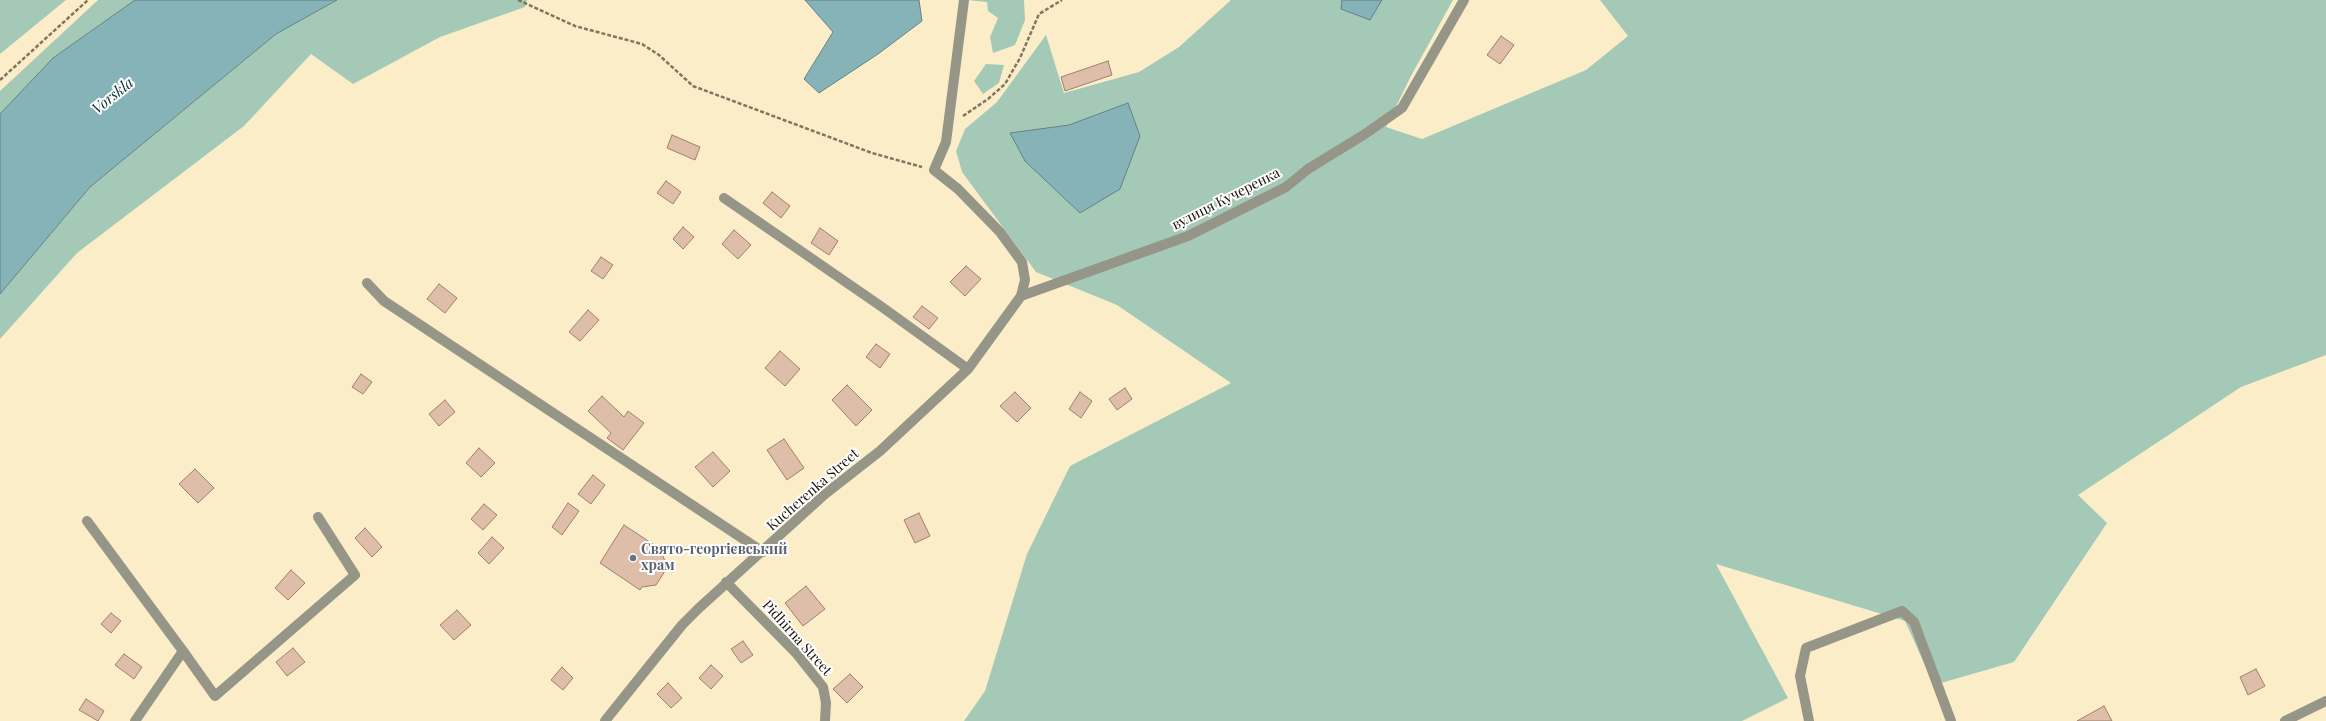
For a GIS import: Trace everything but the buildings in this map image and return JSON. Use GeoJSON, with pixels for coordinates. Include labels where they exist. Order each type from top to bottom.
{"type":"FeatureCollection","features":[{"type":"Feature","properties":{"kind":"street"},"geometry":{"type":"LineString","coordinates":[[964,0],[946,142],[934,170],[958,189],[1000,232],[1022,262],[1025,280],[1021,296]]}},
{"type":"Feature","properties":{"kind":"street","name":"вулиця Кучеренка"},"geometry":{"type":"LineString","coordinates":[[1021,296],[1188,236],[1286,187],[1308,169],[1365,134],[1402,108],[1464,0]]}},
{"type":"Feature","properties":{"kind":"street"},"geometry":{"type":"LineString","coordinates":[[724,198],[882,307],[968,369]]}},
{"type":"Feature","properties":{"kind":"street"},"geometry":{"type":"LineString","coordinates":[[367,283],[384,301],[763,552]]}},
{"type":"Feature","properties":{"kind":"street","name":"Kucherenka Street"},"geometry":{"type":"LineString","coordinates":[[605,721],[682,625],[726,582],[763,552],[825,494],[880,451],[968,369],[1021,296]]}},
{"type":"Feature","properties":{"kind":"street"},"geometry":{"type":"LineString","coordinates":[[87,521],[215,696],[355,575],[318,517]]}},
{"type":"Feature","properties":{"kind":"street","name":"Pidhirna Street"},"geometry":{"type":"LineString","coordinates":[[726,582],[796,653],[823,687],[826,703],[825,721]]}},
{"type":"Feature","properties":{"kind":"street"},"geometry":{"type":"LineString","coordinates":[[1809,721],[1800,676],[1806,648],[1902,610],[1914,622],[1951,721]]}},
{"type":"Feature","properties":{"kind":"street"},"geometry":{"type":"LineString","coordinates":[[135,721],[183,651]]}},
{"type":"Feature","properties":{"kind":"street"},"geometry":{"type":"LineString","coordinates":[[2285,721],[2326,701]]}},
{"type":"Feature","properties":{"kind":"path"},"geometry":{"type":"LineString","coordinates":[[0,80],[88,0]]}},
{"type":"Feature","properties":{"kind":"path"},"geometry":{"type":"LineString","coordinates":[[518,0],[575,26],[642,44],[659,55],[693,86],[872,154],[934,170]]}},
{"type":"Feature","properties":{"kind":"path"},"geometry":{"type":"LineString","coordinates":[[948,127],[988,99],[1005,84],[1020,58],[1039,14],[1062,0]]}},
{"type":"Feature","properties":{"kind":"green space"},"geometry":{"type":"Polygon","coordinates":[[[0,0],[66,0],[0,54],[0,0]]]}},
{"type":"Feature","properties":{"kind":"green space"},"geometry":{"type":"Polygon","coordinates":[[[98,0],[135,0],[53,58],[0,114],[0,91],[98,0]]]}},
{"type":"Feature","properties":{"kind":"green space"},"geometry":{"type":"Polygon","coordinates":[[[337,0],[527,0],[525,7],[440,37],[353,84],[311,54],[244,126],[77,253],[0,339],[0,294],[90,187],[276,34],[337,0]]]}},
{"type":"Feature","properties":{"kind":"green space"},"geometry":{"type":"Polygon","coordinates":[[[967,0],[1024,0],[1025,20],[1015,45],[993,53],[990,37],[998,18],[988,11],[987,2],[967,0]]]}},
{"type":"Feature","properties":{"kind":"green space"},"geometry":{"type":"Polygon","coordinates":[[[1231,0],[1453,0],[1411,76],[1386,127],[1422,139],[1586,70],[1628,36],[1600,0],[2326,0],[2326,355],[2241,387],[2078,495],[2107,523],[2014,662],[1934,685],[1905,621],[1716,564],[1788,698],[1742,721],[964,721],[985,691],[1027,554],[1070,466],[1231,383],[1117,305],[1036,272],[962,172],[956,151],[965,129],[997,102],[1046,35],[1064,93],[1139,72],[1179,47],[1231,0]]]}},
{"type":"Feature","properties":{"kind":"green space"},"geometry":{"type":"Polygon","coordinates":[[[986,64],[1004,65],[999,83],[983,94],[974,81],[986,64]]]}},
{"type":"Feature","properties":{"kind":"water","name":"Vorskla"},"geometry":{"type":"Polygon","coordinates":[[[135,0],[337,0],[276,34],[90,187],[0,294],[0,114],[53,58],[135,0]]]}},
{"type":"Feature","properties":{"kind":"water"},"geometry":{"type":"Polygon","coordinates":[[[805,0],[919,0],[922,21],[878,54],[819,93],[804,79],[833,32],[805,0]]]}},
{"type":"Feature","properties":{"kind":"water"},"geometry":{"type":"Polygon","coordinates":[[[1342,0],[1382,0],[1370,20],[1341,9],[1342,0]]]}},
{"type":"Feature","properties":{"kind":"water"},"geometry":{"type":"Polygon","coordinates":[[[1128,103],[1140,136],[1120,189],[1080,213],[1025,161],[1010,133],[1069,125],[1128,103]]]}},
{"type":"Feature","properties":{"kind":"place","name":"Свято-георгієвський храм"},"geometry":{"type":"Point","coordinates":[633,558]}}]}
